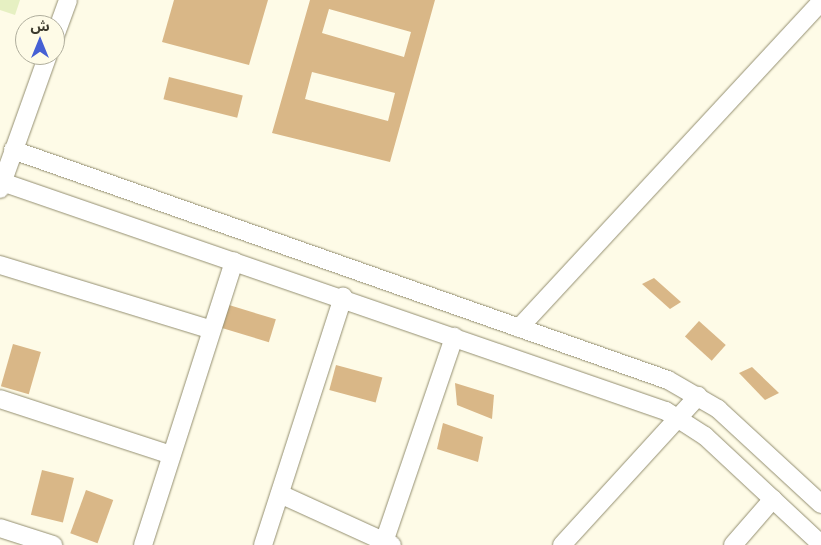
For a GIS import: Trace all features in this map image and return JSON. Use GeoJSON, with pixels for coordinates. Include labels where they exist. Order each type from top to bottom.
{"type":"FeatureCollection","features":[{"type":"Feature","properties":{"kind":"street"},"geometry":{"type":"LineString","coordinates":[[63,15],[68,0]]}},
{"type":"Feature","properties":{"kind":"street"},"geometry":{"type":"LineString","coordinates":[[519,328],[821,2]]}},
{"type":"Feature","properties":{"kind":"street"},"geometry":{"type":"LineString","coordinates":[[44,65],[1,186],[343,297],[678,416],[705,436],[821,544]]}},
{"type":"Feature","properties":{"kind":"street"},"geometry":{"type":"LineString","coordinates":[[13,150],[668,380],[698,396],[736,424],[821,504]]}},
{"type":"Feature","properties":{"kind":"street"},"geometry":{"type":"LineString","coordinates":[[143,545],[210,329],[234,261]]}},
{"type":"Feature","properties":{"kind":"street"},"geometry":{"type":"LineString","coordinates":[[0,265],[210,329]]}},
{"type":"Feature","properties":{"kind":"street"},"geometry":{"type":"LineString","coordinates":[[263,545],[343,297]]}},
{"type":"Feature","properties":{"kind":"street"},"geometry":{"type":"LineString","coordinates":[[280,494],[388,543],[454,336]]}},
{"type":"Feature","properties":{"kind":"street"},"geometry":{"type":"LineString","coordinates":[[562,545],[698,396]]}},
{"type":"Feature","properties":{"kind":"street"},"geometry":{"type":"LineString","coordinates":[[0,399],[171,455]]}},
{"type":"Feature","properties":{"kind":"street"},"geometry":{"type":"LineString","coordinates":[[733,545],[773,499]]}},
{"type":"Feature","properties":{"kind":"street"},"geometry":{"type":"LineString","coordinates":[[0,528],[22,540],[54,545]]}},
{"type":"Feature","properties":{"kind":"green space"},"geometry":{"type":"Polygon","coordinates":[[[0,0],[20,0],[15,15],[0,10],[0,0]]]}},
{"type":"Feature","properties":{"kind":"building"},"geometry":{"type":"Polygon","coordinates":[[[174,0],[268,0],[249,65],[162,42],[174,0]]]}},
{"type":"Feature","properties":{"kind":"building"},"geometry":{"type":"Polygon","coordinates":[[[310,0],[435,0],[390,162],[272,133],[310,0]],[[329,9],[322,33],[404,57],[411,32],[329,9]],[[312,72],[305,99],[388,121],[395,93],[312,72]]]}},
{"type":"Feature","properties":{"kind":"building"},"geometry":{"type":"Polygon","coordinates":[[[169,77],[243,95],[237,118],[163,99],[169,77]]]}},
{"type":"Feature","properties":{"kind":"building"},"geometry":{"type":"Polygon","coordinates":[[[654,278],[681,302],[670,309],[642,284],[654,278]]]}},
{"type":"Feature","properties":{"kind":"building"},"geometry":{"type":"Polygon","coordinates":[[[229,305],[276,319],[269,342],[222,328],[229,305]]]}},
{"type":"Feature","properties":{"kind":"building"},"geometry":{"type":"Polygon","coordinates":[[[699,321],[726,345],[712,361],[685,337],[699,321]]]}},
{"type":"Feature","properties":{"kind":"building"},"geometry":{"type":"Polygon","coordinates":[[[13,344],[41,352],[29,394],[1,386],[13,344]]]}},
{"type":"Feature","properties":{"kind":"building"},"geometry":{"type":"Polygon","coordinates":[[[336,365],[382,377],[376,403],[329,390],[336,365]]]}},
{"type":"Feature","properties":{"kind":"building"},"geometry":{"type":"Polygon","coordinates":[[[752,367],[779,393],[765,400],[739,373],[752,367]]]}},
{"type":"Feature","properties":{"kind":"building"},"geometry":{"type":"Polygon","coordinates":[[[455,383],[494,395],[492,419],[457,405],[455,383]]]}},
{"type":"Feature","properties":{"kind":"building"},"geometry":{"type":"Polygon","coordinates":[[[443,423],[483,437],[478,462],[437,449],[443,423]]]}},
{"type":"Feature","properties":{"kind":"building"},"geometry":{"type":"Polygon","coordinates":[[[42,470],[74,478],[63,523],[31,515],[42,470]]]}},
{"type":"Feature","properties":{"kind":"building"},"geometry":{"type":"Polygon","coordinates":[[[86,490],[113,500],[98,543],[70,533],[86,490]]]}}]}
